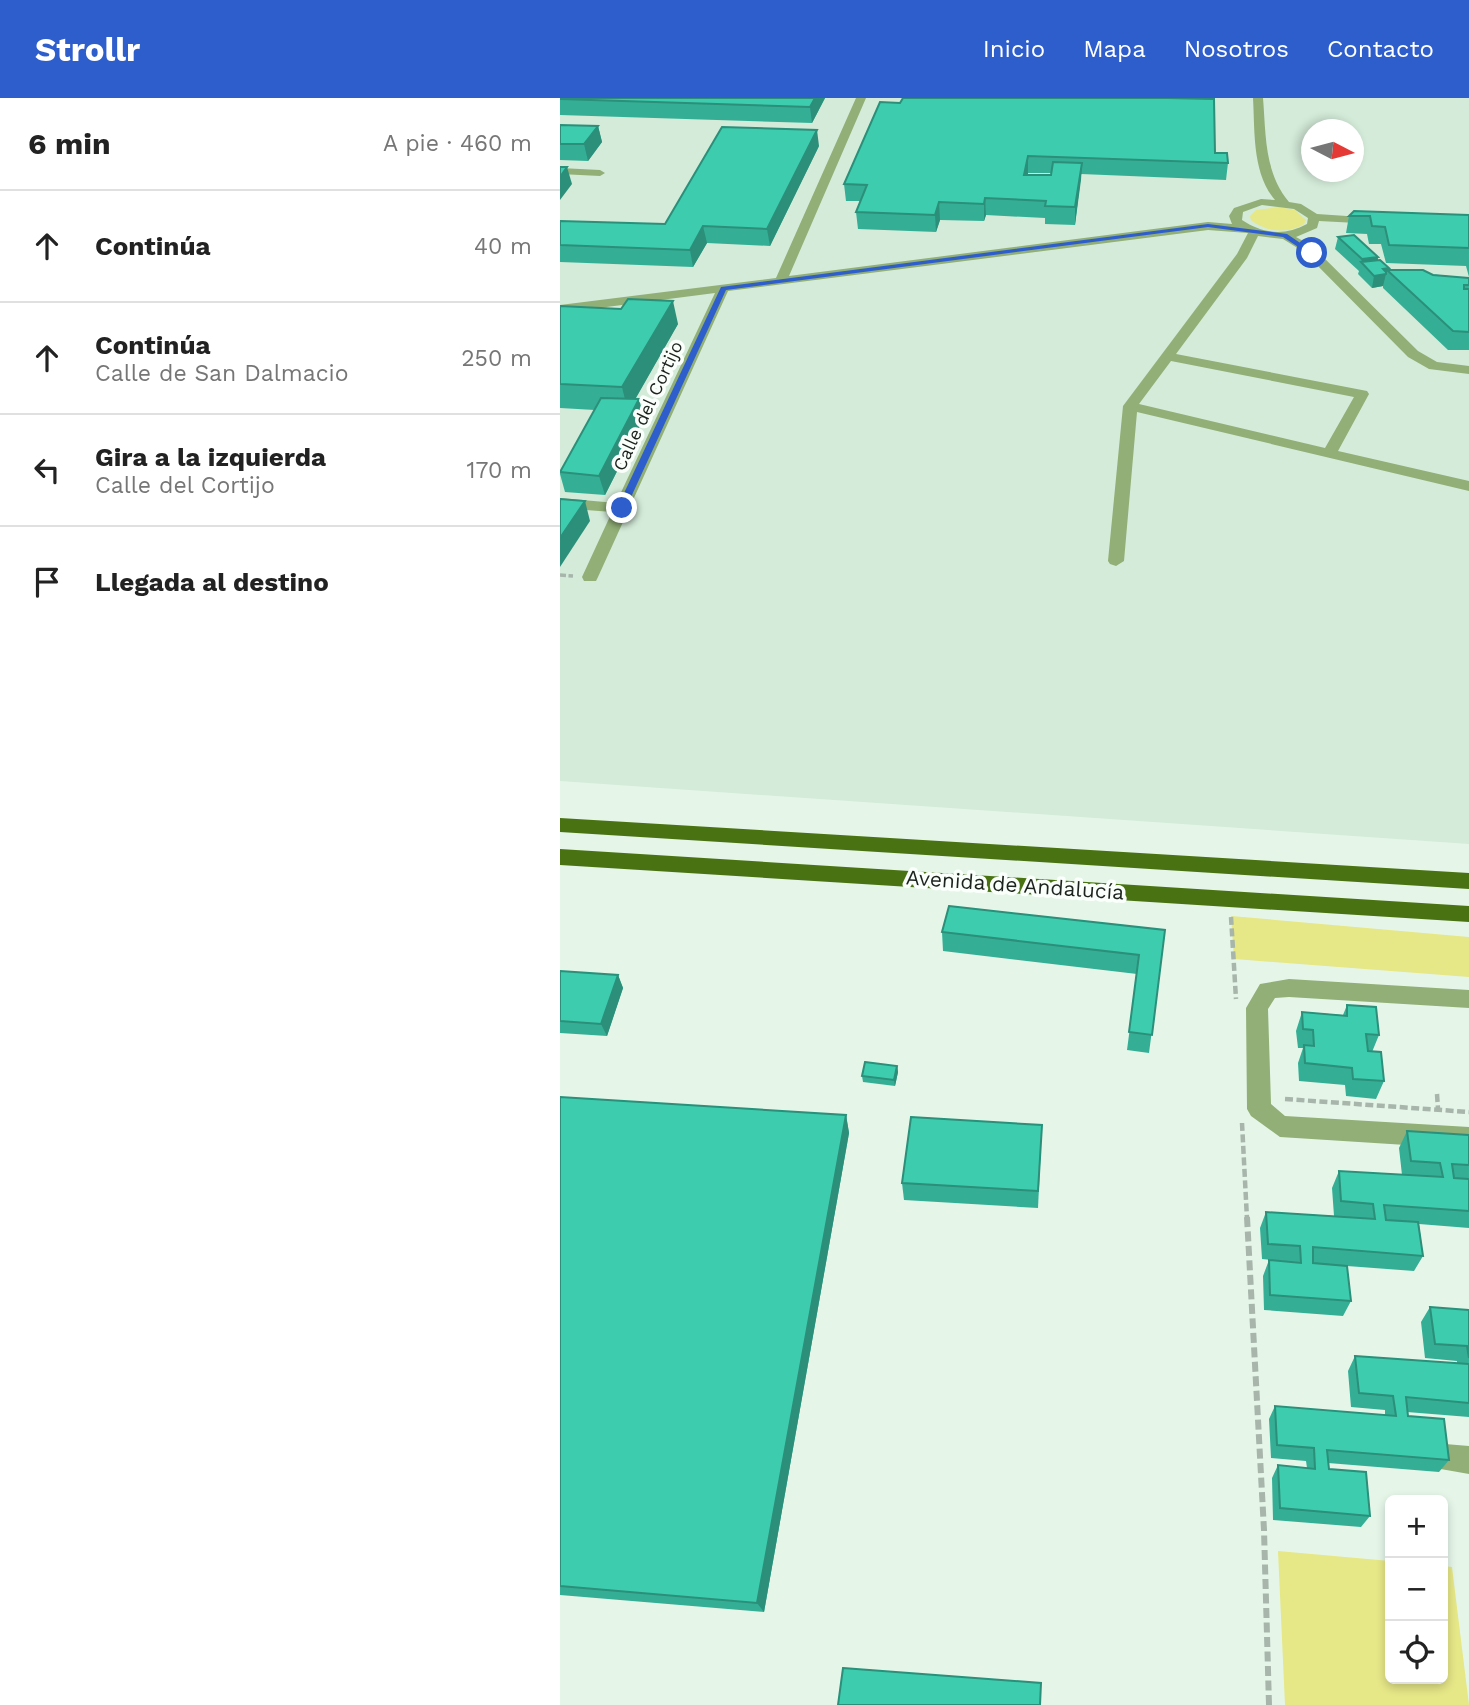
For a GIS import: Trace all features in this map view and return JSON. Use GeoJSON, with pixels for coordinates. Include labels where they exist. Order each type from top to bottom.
{"type":"FeatureCollection","features":[{"type":"Feature","properties":{"kind":"main road","name":"Avenida de Andalucía"},"geometry":{"type":"LineString","coordinates":[[566,824],[1469,881]]}},
{"type":"Feature","properties":{"kind":"main road","name":"Avenida de Andalucía"},"geometry":{"type":"LineString","coordinates":[[560,857],[1469,914]]}},
{"type":"Feature","properties":{"kind":"street"},"geometry":{"type":"LineString","coordinates":[[781,280],[861,98]]}},
{"type":"Feature","properties":{"kind":"street"},"geometry":{"type":"LineString","coordinates":[[1258,98],[1263,153],[1273,194],[1284,203]]}},
{"type":"Feature","properties":{"kind":"street"},"geometry":{"type":"LineString","coordinates":[[560,171],[600,173]]}},
{"type":"Feature","properties":{"kind":"street"},"geometry":{"type":"LineString","coordinates":[[1208,226],[1235,216],[1238,210],[1261,202],[1273,194]]}},
{"type":"Feature","properties":{"kind":"street"},"geometry":{"type":"LineString","coordinates":[[1261,202],[1284,203],[1308,211],[1308,249]]}},
{"type":"Feature","properties":{"kind":"street"},"geometry":{"type":"LineString","coordinates":[[1235,216],[1250,230]]}},
{"type":"Feature","properties":{"kind":"street"},"geometry":{"type":"LineString","coordinates":[[1285,235],[1310,225],[1344,220],[1388,222]]}},
{"type":"Feature","properties":{"kind":"street"},"geometry":{"type":"LineString","coordinates":[[560,309],[1208,226],[1285,235],[1308,249],[1413,354],[1434,366],[1469,370]]}},
{"type":"Feature","properties":{"kind":"street"},"geometry":{"type":"LineString","coordinates":[[1116,561],[1130,406],[1243,255],[1250,230]]}},
{"type":"Feature","properties":{"kind":"street","name":"Calle del Cortijo"},"geometry":{"type":"LineString","coordinates":[[590,577],[723,289]]}},
{"type":"Feature","properties":{"kind":"street"},"geometry":{"type":"LineString","coordinates":[[1168,356],[1362,394],[1329,454]]}},
{"type":"Feature","properties":{"kind":"street"},"geometry":{"type":"LineString","coordinates":[[1130,406],[1469,486]]}},
{"type":"Feature","properties":{"kind":"street"},"geometry":{"type":"LineString","coordinates":[[560,503],[622,508]]}},
{"type":"Feature","properties":{"kind":"street"},"geometry":{"type":"LineString","coordinates":[[1469,999],[1289,988],[1268,990],[1257,1008],[1251,1103],[1280,1126],[1469,1138]]}},
{"type":"Feature","properties":{"kind":"path"},"geometry":{"type":"LineString","coordinates":[[1231,916],[1236,1005]]}},
{"type":"Feature","properties":{"kind":"path"},"geometry":{"type":"LineString","coordinates":[[1437,1094],[1438,1109]]}},
{"type":"Feature","properties":{"kind":"path"},"geometry":{"type":"LineString","coordinates":[[1269,1705],[1251,1103],[1469,1112]]}},
{"type":"Feature","properties":{"kind":"shaded area"},"geometry":{"type":"Polygon","coordinates":[[[560,98],[1469,98],[1469,844],[560,781],[560,98]]]}},
{"type":"Feature","properties":{"kind":"shaded area"},"geometry":{"type":"Polygon","coordinates":[[[1279,207],[1295,210],[1306,220],[1304,224],[1277,230],[1263,227],[1251,220],[1250,216],[1256,210],[1279,207]]]}},
{"type":"Feature","properties":{"kind":"shaded area"},"geometry":{"type":"Polygon","coordinates":[[[1231,916],[1469,937],[1469,977],[1234,959],[1231,916]]]}},
{"type":"Feature","properties":{"kind":"shaded area"},"geometry":{"type":"Polygon","coordinates":[[[1278,1551],[1385,1561],[1385,1684],[1448,1684],[1448,1567],[1452,1567],[1469,1705],[1285,1705],[1278,1551]]]}},
{"type":"Feature","properties":{"kind":"building"},"geometry":{"type":"Polygon","coordinates":[[[560,98],[815,98],[810,107],[560,98]]]}},
{"type":"Feature","properties":{"kind":"building"},"geometry":{"type":"Polygon","coordinates":[[[903,98],[1214,99],[1215,153],[1227,153],[1228,163],[1028,156],[1024,175],[1051,175],[1053,162],[1082,163],[1075,207],[1045,206],[1046,201],[985,198],[984,204],[939,202],[935,215],[856,212],[867,185],[844,184],[880,102],[900,103],[903,98]]]}},
{"type":"Feature","properties":{"kind":"building"},"geometry":{"type":"Polygon","coordinates":[[[560,125],[598,126],[584,144],[560,144],[560,125]]]}},
{"type":"Feature","properties":{"kind":"building"},"geometry":{"type":"Polygon","coordinates":[[[722,127],[817,130],[767,229],[703,226],[690,250],[560,245],[560,221],[665,224],[722,127]]]}},
{"type":"Feature","properties":{"kind":"building"},"geometry":{"type":"Polygon","coordinates":[[[560,167],[567,167],[560,177],[560,167]]]}},
{"type":"Feature","properties":{"kind":"building"},"geometry":{"type":"Polygon","coordinates":[[[1354,211],[1469,215],[1469,248],[1389,245],[1385,227],[1372,226],[1370,216],[1349,216],[1354,211]]]}},
{"type":"Feature","properties":{"kind":"building"},"geometry":{"type":"Polygon","coordinates":[[[1354,235],[1378,257],[1362,259],[1338,237],[1354,235]]]}},
{"type":"Feature","properties":{"kind":"building"},"geometry":{"type":"Polygon","coordinates":[[[1380,260],[1389,268],[1383,269],[1386,274],[1374,276],[1361,262],[1380,260]]]}},
{"type":"Feature","properties":{"kind":"building"},"geometry":{"type":"Polygon","coordinates":[[[1387,270],[1423,270],[1433,275],[1469,278],[1469,285],[1464,285],[1464,289],[1469,289],[1469,332],[1453,331],[1387,270]]]}},
{"type":"Feature","properties":{"kind":"building"},"geometry":{"type":"Polygon","coordinates":[[[628,299],[673,301],[622,387],[560,384],[560,306],[621,309],[628,299]]]}},
{"type":"Feature","properties":{"kind":"building"},"geometry":{"type":"Polygon","coordinates":[[[601,398],[639,399],[599,476],[560,472],[601,398]]]}},
{"type":"Feature","properties":{"kind":"building"},"geometry":{"type":"Polygon","coordinates":[[[560,499],[585,501],[560,538],[560,499]]]}},
{"type":"Feature","properties":{"kind":"building"},"geometry":{"type":"Polygon","coordinates":[[[949,906],[1165,930],[1152,1035],[1129,1032],[1139,955],[942,932],[949,906]]]}},
{"type":"Feature","properties":{"kind":"building"},"geometry":{"type":"Polygon","coordinates":[[[560,971],[618,975],[601,1024],[560,1021],[560,971]]]}},
{"type":"Feature","properties":{"kind":"building"},"geometry":{"type":"Polygon","coordinates":[[[1347,1005],[1376,1007],[1379,1035],[1366,1034],[1368,1051],[1381,1052],[1384,1081],[1353,1079],[1352,1068],[1305,1063],[1304,1045],[1314,1046],[1313,1030],[1303,1029],[1302,1012],[1347,1016],[1347,1005]]]}},
{"type":"Feature","properties":{"kind":"building"},"geometry":{"type":"Polygon","coordinates":[[[865,1062],[897,1066],[894,1080],[862,1076],[865,1062]]]}},
{"type":"Feature","properties":{"kind":"building"},"geometry":{"type":"Polygon","coordinates":[[[560,1097],[846,1115],[757,1603],[560,1586],[560,1097]]]}},
{"type":"Feature","properties":{"kind":"building"},"geometry":{"type":"Polygon","coordinates":[[[911,1117],[1042,1125],[1038,1191],[902,1183],[911,1117]]]}},
{"type":"Feature","properties":{"kind":"building"},"geometry":{"type":"Polygon","coordinates":[[[1407,1131],[1469,1135],[1469,1165],[1452,1164],[1454,1178],[1469,1179],[1469,1211],[1384,1205],[1386,1220],[1418,1222],[1423,1256],[1313,1247],[1313,1263],[1347,1266],[1351,1301],[1270,1295],[1269,1260],[1301,1263],[1300,1246],[1268,1244],[1266,1212],[1375,1219],[1373,1204],[1341,1201],[1339,1171],[1443,1177],[1440,1163],[1411,1161],[1407,1131]]]}},
{"type":"Feature","properties":{"kind":"building"},"geometry":{"type":"Polygon","coordinates":[[[1430,1307],[1469,1310],[1469,1358],[1467,1346],[1435,1344],[1430,1307]]]}},
{"type":"Feature","properties":{"kind":"building"},"geometry":{"type":"Polygon","coordinates":[[[1355,1356],[1469,1364],[1469,1403],[1406,1397],[1408,1416],[1444,1419],[1449,1460],[1327,1450],[1329,1469],[1366,1472],[1370,1516],[1280,1508],[1278,1465],[1315,1469],[1314,1448],[1277,1445],[1275,1406],[1396,1416],[1393,1396],[1359,1393],[1355,1356]]]}},
{"type":"Feature","properties":{"kind":"building"},"geometry":{"type":"Polygon","coordinates":[[[843,1668],[1041,1683],[1040,1705],[838,1705],[843,1668]]]}},
{"type":"Feature","properties":{"kind":"route"},"geometry":{"type":"LineString","coordinates":[[622,508],[723,289],[1208,226],[1245,228],[1264,234],[1285,235],[1312,253]]}}]}
